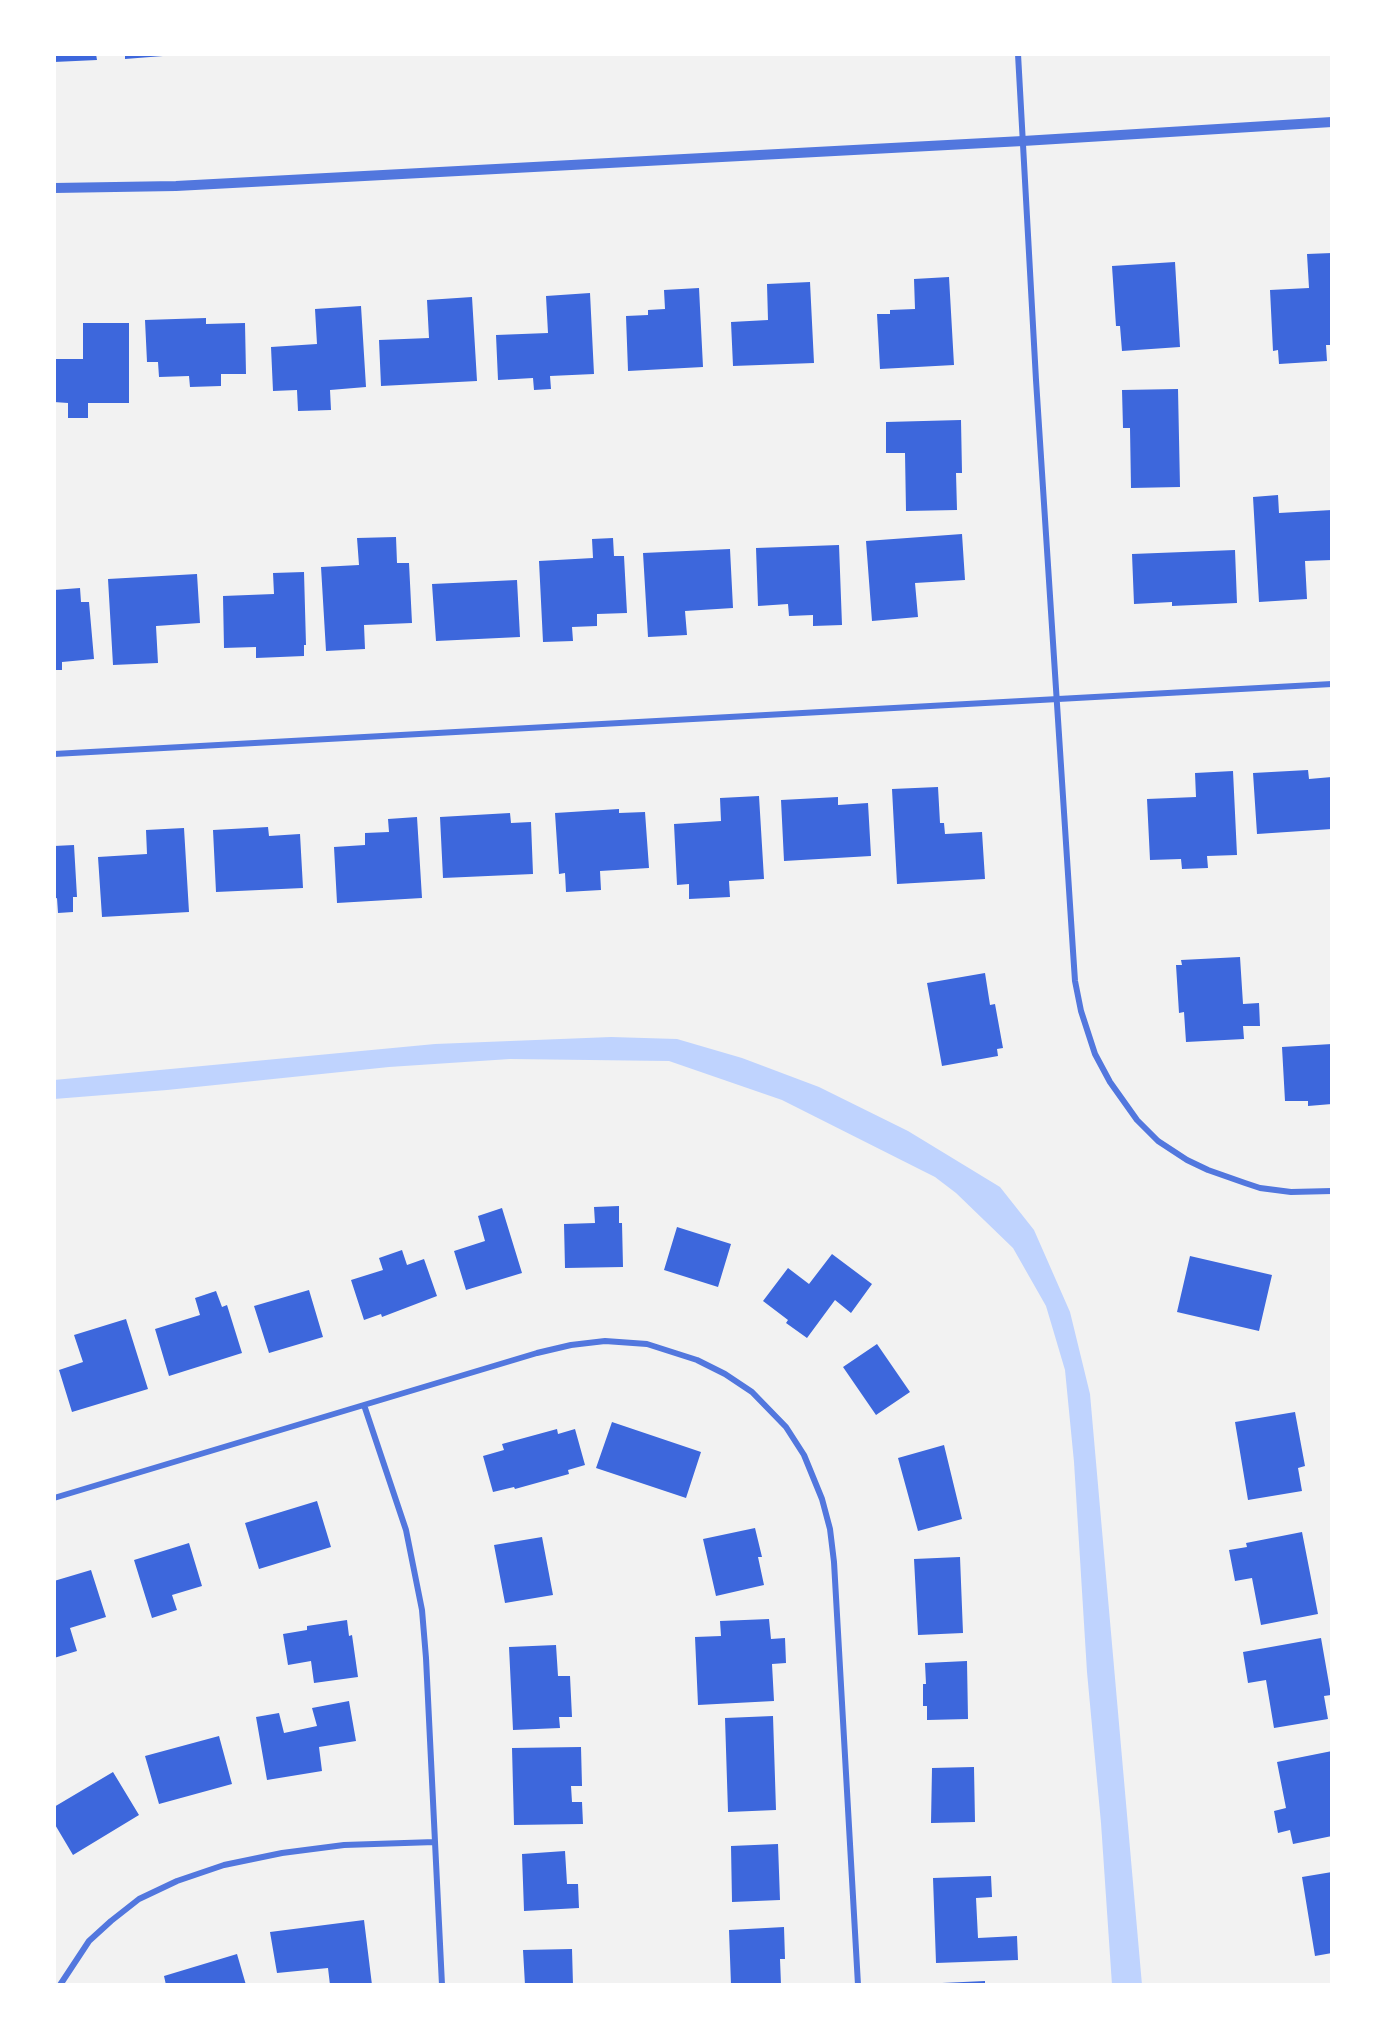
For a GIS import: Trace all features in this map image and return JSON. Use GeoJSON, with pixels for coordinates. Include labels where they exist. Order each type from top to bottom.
{"type":"FeatureCollection","features":[{"type":"Feature","properties":{"kind":"street"},"geometry":{"type":"LineString","coordinates":[[1018,54],[1036,380],[1075,981],[1085,1026],[1102,1069],[1137,1120],[1158,1141],[1187,1160],[1230,1179],[1260,1188],[1291,1192],[1332,1191]]}},
{"type":"Feature","properties":{"kind":"street"},"geometry":{"type":"LineString","coordinates":[[54,188],[176,186],[1023,141],[1332,122]]}},
{"type":"Feature","properties":{"kind":"street"},"geometry":{"type":"LineString","coordinates":[[54,754],[1332,684]]}},
{"type":"Feature","properties":{"kind":"street"},"geometry":{"type":"LineString","coordinates":[[54,1498],[537,1353],[587,1343],[605,1341],[647,1344],[682,1354],[738,1382],[776,1415],[796,1442],[816,1484],[830,1529],[835,1573],[858,1985]]}},
{"type":"Feature","properties":{"kind":"street"},"geometry":{"type":"LineString","coordinates":[[364,1405],[406,1530],[417,1578],[426,1647],[442,1985]]}},
{"type":"Feature","properties":{"kind":"street"},"geometry":{"type":"LineString","coordinates":[[60,1985],[89,1941],[111,1921],[139,1899],[177,1881],[224,1865],[282,1853],[344,1845],[435,1842]]}},
{"type":"Feature","properties":{"kind":"water"},"geometry":{"type":"Polygon","coordinates":[[[611,1037],[677,1039],[742,1058],[819,1087],[908,1131],[1000,1187],[1034,1230],[1070,1312],[1090,1394],[1142,1985],[1112,1985],[1101,1823],[1087,1672],[1074,1462],[1065,1370],[1046,1306],[1013,1248],[956,1193],[935,1177],[782,1100],[669,1061],[510,1059],[389,1067],[54,1099],[54,1080],[435,1044],[611,1037]]]}},
{"type":"Feature","properties":{"kind":"building"},"geometry":{"type":"Polygon","coordinates":[[[54,54],[96,54],[97,60],[54,62],[54,54]]]}},
{"type":"Feature","properties":{"kind":"building"},"geometry":{"type":"Polygon","coordinates":[[[125,54],[163,54],[163,56],[125,59],[125,54]]]}},
{"type":"Feature","properties":{"kind":"building"},"geometry":{"type":"Polygon","coordinates":[[[1332,253],[1332,345],[1326,345],[1327,361],[1279,364],[1278,350],[1273,351],[1270,290],[1309,288],[1307,254],[1332,253]]]}},
{"type":"Feature","properties":{"kind":"building"},"geometry":{"type":"Polygon","coordinates":[[[1175,262],[1180,347],[1122,351],[1120,326],[1116,326],[1112,266],[1175,262]]]}},
{"type":"Feature","properties":{"kind":"building"},"geometry":{"type":"Polygon","coordinates":[[[949,277],[954,365],[880,369],[877,314],[890,314],[890,310],[915,309],[914,279],[949,277]]]}},
{"type":"Feature","properties":{"kind":"building"},"geometry":{"type":"Polygon","coordinates":[[[810,282],[814,363],[733,366],[731,322],[768,320],[767,284],[810,282]]]}},
{"type":"Feature","properties":{"kind":"building"},"geometry":{"type":"Polygon","coordinates":[[[699,288],[703,367],[628,371],[626,316],[648,315],[648,310],[665,309],[664,290],[699,288]]]}},
{"type":"Feature","properties":{"kind":"building"},"geometry":{"type":"Polygon","coordinates":[[[590,293],[594,374],[550,376],[551,389],[534,390],[533,378],[498,380],[496,335],[548,333],[546,296],[590,293]]]}},
{"type":"Feature","properties":{"kind":"building"},"geometry":{"type":"Polygon","coordinates":[[[472,297],[477,381],[381,386],[379,340],[429,338],[427,300],[472,297]]]}},
{"type":"Feature","properties":{"kind":"building"},"geometry":{"type":"Polygon","coordinates":[[[361,306],[366,387],[330,390],[331,410],[298,411],[297,390],[273,391],[271,347],[317,344],[315,309],[361,306]]]}},
{"type":"Feature","properties":{"kind":"building"},"geometry":{"type":"Polygon","coordinates":[[[206,318],[206,324],[245,323],[246,374],[221,374],[221,386],[190,387],[189,376],[159,377],[158,362],[147,362],[145,320],[206,318]]]}},
{"type":"Feature","properties":{"kind":"building"},"geometry":{"type":"Polygon","coordinates":[[[83,323],[129,323],[129,403],[88,403],[88,418],[68,418],[68,403],[54,402],[54,359],[83,359],[83,323]]]}},
{"type":"Feature","properties":{"kind":"building"},"geometry":{"type":"Polygon","coordinates":[[[1178,389],[1180,487],[1131,488],[1130,428],[1123,428],[1122,390],[1178,389]]]}},
{"type":"Feature","properties":{"kind":"building"},"geometry":{"type":"Polygon","coordinates":[[[961,420],[962,473],[956,473],[957,510],[906,511],[905,453],[886,453],[886,422],[961,420]]]}},
{"type":"Feature","properties":{"kind":"building"},"geometry":{"type":"Polygon","coordinates":[[[1278,495],[1279,513],[1332,510],[1332,560],[1305,561],[1307,599],[1259,602],[1253,497],[1278,495]]]}},
{"type":"Feature","properties":{"kind":"building"},"geometry":{"type":"Polygon","coordinates":[[[962,534],[965,580],[915,583],[918,617],[872,621],[866,541],[962,534]]]}},
{"type":"Feature","properties":{"kind":"building"},"geometry":{"type":"Polygon","coordinates":[[[396,537],[397,563],[409,563],[412,623],[364,625],[365,649],[326,651],[321,567],[359,565],[357,538],[396,537]]]}},
{"type":"Feature","properties":{"kind":"building"},"geometry":{"type":"Polygon","coordinates":[[[613,538],[614,556],[624,556],[627,613],[597,614],[597,626],[572,627],[573,641],[543,642],[539,561],[593,558],[592,539],[613,538]]]}},
{"type":"Feature","properties":{"kind":"building"},"geometry":{"type":"Polygon","coordinates":[[[839,545],[842,625],[813,626],[813,615],[789,616],[788,604],[758,606],[756,548],[839,545]]]}},
{"type":"Feature","properties":{"kind":"building"},"geometry":{"type":"Polygon","coordinates":[[[730,549],[733,608],[685,611],[687,635],[648,637],[643,553],[730,549]]]}},
{"type":"Feature","properties":{"kind":"building"},"geometry":{"type":"Polygon","coordinates":[[[1235,550],[1237,603],[1172,606],[1172,602],[1134,604],[1132,554],[1235,550]]]}},
{"type":"Feature","properties":{"kind":"building"},"geometry":{"type":"Polygon","coordinates":[[[304,572],[306,645],[304,645],[304,656],[256,658],[256,647],[224,648],[223,596],[274,594],[273,573],[304,572]]]}},
{"type":"Feature","properties":{"kind":"building"},"geometry":{"type":"Polygon","coordinates":[[[197,574],[200,623],[156,626],[158,663],[113,665],[108,579],[197,574]]]}},
{"type":"Feature","properties":{"kind":"building"},"geometry":{"type":"Polygon","coordinates":[[[517,580],[520,637],[436,641],[432,584],[517,580]]]}},
{"type":"Feature","properties":{"kind":"building"},"geometry":{"type":"Polygon","coordinates":[[[80,588],[81,602],[89,602],[94,659],[62,662],[62,670],[54,670],[54,590],[80,588]]]}},
{"type":"Feature","properties":{"kind":"building"},"geometry":{"type":"Polygon","coordinates":[[[1308,770],[1309,779],[1332,777],[1332,829],[1257,834],[1253,773],[1308,770]]]}},
{"type":"Feature","properties":{"kind":"building"},"geometry":{"type":"Polygon","coordinates":[[[1233,771],[1237,855],[1207,856],[1208,868],[1182,869],[1181,859],[1150,860],[1147,799],[1196,797],[1195,773],[1233,771]]]}},
{"type":"Feature","properties":{"kind":"building"},"geometry":{"type":"Polygon","coordinates":[[[938,787],[940,823],[944,823],[945,834],[982,832],[985,879],[897,884],[892,789],[938,787]]]}},
{"type":"Feature","properties":{"kind":"building"},"geometry":{"type":"Polygon","coordinates":[[[759,796],[764,879],[729,881],[730,897],[689,899],[689,884],[677,885],[674,824],[721,821],[720,798],[759,796]]]}},
{"type":"Feature","properties":{"kind":"building"},"geometry":{"type":"Polygon","coordinates":[[[838,797],[838,805],[868,803],[871,856],[784,861],[781,800],[838,797]]]}},
{"type":"Feature","properties":{"kind":"building"},"geometry":{"type":"Polygon","coordinates":[[[619,809],[619,813],[645,812],[649,868],[600,871],[601,890],[566,892],[565,873],[559,874],[555,813],[619,809]]]}},
{"type":"Feature","properties":{"kind":"building"},"geometry":{"type":"Polygon","coordinates":[[[510,813],[511,823],[531,822],[533,874],[443,878],[440,817],[510,813]]]}},
{"type":"Feature","properties":{"kind":"building"},"geometry":{"type":"Polygon","coordinates":[[[417,817],[422,898],[337,903],[334,847],[365,845],[365,833],[389,832],[388,819],[417,817]]]}},
{"type":"Feature","properties":{"kind":"building"},"geometry":{"type":"Polygon","coordinates":[[[268,827],[269,836],[300,834],[303,888],[216,892],[213,830],[268,827]]]}},
{"type":"Feature","properties":{"kind":"building"},"geometry":{"type":"Polygon","coordinates":[[[184,828],[189,912],[102,917],[98,857],[147,854],[146,830],[184,828]]]}},
{"type":"Feature","properties":{"kind":"building"},"geometry":{"type":"Polygon","coordinates":[[[74,845],[77,897],[73,897],[73,912],[58,913],[57,898],[54,899],[54,846],[74,845]]]}},
{"type":"Feature","properties":{"kind":"building"},"geometry":{"type":"Polygon","coordinates":[[[1240,957],[1243,1004],[1259,1003],[1260,1026],[1243,1026],[1244,1039],[1186,1042],[1184,1012],[1179,1013],[1176,965],[1182,965],[1181,960],[1240,957]]]}},
{"type":"Feature","properties":{"kind":"building"},"geometry":{"type":"Polygon","coordinates":[[[985,973],[990,1005],[995,1004],[1003,1048],[997,1049],[998,1056],[942,1066],[927,983],[985,973]]]}},
{"type":"Feature","properties":{"kind":"building"},"geometry":{"type":"Polygon","coordinates":[[[1332,1044],[1332,1104],[1308,1106],[1308,1101],[1285,1101],[1282,1047],[1332,1044]]]}},
{"type":"Feature","properties":{"kind":"building"},"geometry":{"type":"Polygon","coordinates":[[[619,1206],[619,1223],[622,1223],[623,1267],[565,1268],[564,1224],[595,1223],[594,1207],[619,1206]]]}},
{"type":"Feature","properties":{"kind":"building"},"geometry":{"type":"Polygon","coordinates":[[[502,1208],[522,1273],[466,1290],[454,1251],[485,1241],[478,1216],[502,1208]]]}},
{"type":"Feature","properties":{"kind":"building"},"geometry":{"type":"Polygon","coordinates":[[[677,1227],[731,1244],[718,1287],[664,1270],[677,1227]]]}},
{"type":"Feature","properties":{"kind":"building"},"geometry":{"type":"Polygon","coordinates":[[[402,1250],[407,1265],[424,1259],[437,1296],[382,1317],[381,1314],[364,1320],[351,1280],[383,1270],[379,1258],[402,1250]]]}},
{"type":"Feature","properties":{"kind":"building"},"geometry":{"type":"Polygon","coordinates":[[[832,1254],[872,1284],[851,1313],[835,1300],[807,1338],[786,1323],[788,1320],[763,1301],[788,1268],[809,1284],[832,1254]]]}},
{"type":"Feature","properties":{"kind":"building"},"geometry":{"type":"Polygon","coordinates":[[[1190,1256],[1272,1275],[1259,1331],[1177,1312],[1190,1256]]]}},
{"type":"Feature","properties":{"kind":"building"},"geometry":{"type":"Polygon","coordinates":[[[309,1290],[323,1337],[269,1353],[254,1306],[309,1290]]]}},
{"type":"Feature","properties":{"kind":"building"},"geometry":{"type":"Polygon","coordinates":[[[216,1291],[222,1307],[227,1305],[242,1353],[169,1376],[155,1329],[200,1315],[195,1298],[216,1291]]]}},
{"type":"Feature","properties":{"kind":"building"},"geometry":{"type":"Polygon","coordinates":[[[126,1319],[148,1389],[72,1412],[59,1370],[83,1362],[74,1335],[126,1319]]]}},
{"type":"Feature","properties":{"kind":"building"},"geometry":{"type":"Polygon","coordinates":[[[877,1344],[910,1392],[876,1415],[843,1367],[877,1344]]]}},
{"type":"Feature","properties":{"kind":"building"},"geometry":{"type":"Polygon","coordinates":[[[1295,1412],[1305,1466],[1298,1468],[1302,1491],[1248,1500],[1235,1422],[1295,1412]]]}},
{"type":"Feature","properties":{"kind":"building"},"geometry":{"type":"Polygon","coordinates":[[[612,1422],[701,1452],[686,1498],[596,1468],[612,1422]]]}},
{"type":"Feature","properties":{"kind":"building"},"geometry":{"type":"Polygon","coordinates":[[[557,1429],[558,1434],[575,1429],[585,1465],[568,1470],[569,1474],[515,1489],[514,1487],[493,1492],[483,1456],[504,1450],[502,1444],[557,1429]]]}},
{"type":"Feature","properties":{"kind":"building"},"geometry":{"type":"Polygon","coordinates":[[[944,1445],[962,1519],[918,1531],[898,1458],[944,1445]]]}},
{"type":"Feature","properties":{"kind":"building"},"geometry":{"type":"Polygon","coordinates":[[[317,1501],[331,1547],[259,1569],[245,1523],[317,1501]]]}},
{"type":"Feature","properties":{"kind":"building"},"geometry":{"type":"Polygon","coordinates":[[[755,1528],[762,1557],[758,1557],[764,1585],[716,1596],[703,1539],[755,1528]]]}},
{"type":"Feature","properties":{"kind":"building"},"geometry":{"type":"Polygon","coordinates":[[[1302,1532],[1318,1614],[1261,1625],[1252,1578],[1235,1581],[1229,1550],[1247,1547],[1246,1543],[1302,1532]]]}},
{"type":"Feature","properties":{"kind":"building"},"geometry":{"type":"Polygon","coordinates":[[[542,1537],[553,1595],[505,1603],[494,1545],[542,1537]]]}},
{"type":"Feature","properties":{"kind":"building"},"geometry":{"type":"Polygon","coordinates":[[[189,1543],[202,1586],[172,1595],[177,1610],[152,1618],[134,1560],[189,1543]]]}},
{"type":"Feature","properties":{"kind":"building"},"geometry":{"type":"Polygon","coordinates":[[[960,1557],[963,1633],[918,1635],[914,1559],[960,1557]]]}},
{"type":"Feature","properties":{"kind":"building"},"geometry":{"type":"Polygon","coordinates":[[[91,1570],[106,1617],[70,1628],[77,1651],[54,1658],[54,1581],[91,1570]]]}},
{"type":"Feature","properties":{"kind":"building"},"geometry":{"type":"Polygon","coordinates":[[[769,1619],[771,1639],[785,1638],[786,1663],[772,1664],[774,1701],[698,1705],[695,1637],[721,1636],[720,1621],[769,1619]]]}},
{"type":"Feature","properties":{"kind":"building"},"geometry":{"type":"Polygon","coordinates":[[[347,1620],[349,1636],[352,1635],[358,1677],[314,1683],[311,1661],[288,1665],[283,1634],[307,1630],[307,1626],[347,1620]]]}},
{"type":"Feature","properties":{"kind":"building"},"geometry":{"type":"Polygon","coordinates":[[[1321,1638],[1331,1695],[1324,1696],[1328,1719],[1274,1728],[1266,1680],[1248,1683],[1243,1652],[1321,1638]]]}},
{"type":"Feature","properties":{"kind":"building"},"geometry":{"type":"Polygon","coordinates":[[[556,1645],[558,1676],[570,1676],[572,1717],[559,1717],[560,1728],[513,1730],[509,1647],[556,1645]]]}},
{"type":"Feature","properties":{"kind":"building"},"geometry":{"type":"Polygon","coordinates":[[[967,1661],[968,1719],[927,1720],[927,1706],[923,1706],[923,1684],[926,1684],[925,1663],[967,1661]]]}},
{"type":"Feature","properties":{"kind":"building"},"geometry":{"type":"Polygon","coordinates":[[[349,1701],[356,1741],[319,1747],[322,1771],[267,1780],[256,1717],[279,1713],[284,1733],[317,1726],[312,1708],[349,1701]]]}},
{"type":"Feature","properties":{"kind":"building"},"geometry":{"type":"Polygon","coordinates":[[[773,1716],[776,1810],[728,1812],[725,1718],[773,1716]]]}},
{"type":"Feature","properties":{"kind":"building"},"geometry":{"type":"Polygon","coordinates":[[[219,1736],[232,1784],[159,1804],[145,1756],[219,1736]]]}},
{"type":"Feature","properties":{"kind":"building"},"geometry":{"type":"Polygon","coordinates":[[[581,1747],[582,1786],[571,1786],[572,1802],[582,1802],[583,1824],[514,1825],[512,1748],[581,1747]]]}},
{"type":"Feature","properties":{"kind":"building"},"geometry":{"type":"Polygon","coordinates":[[[1332,1751],[1332,1836],[1293,1844],[1290,1830],[1278,1833],[1274,1811],[1286,1808],[1277,1762],[1332,1751]]]}},
{"type":"Feature","properties":{"kind":"building"},"geometry":{"type":"Polygon","coordinates":[[[974,1767],[975,1822],[931,1823],[932,1768],[974,1767]]]}},
{"type":"Feature","properties":{"kind":"building"},"geometry":{"type":"Polygon","coordinates":[[[113,1772],[139,1815],[73,1855],[54,1823],[54,1807],[113,1772]]]}},
{"type":"Feature","properties":{"kind":"building"},"geometry":{"type":"Polygon","coordinates":[[[778,1844],[780,1900],[732,1902],[731,1846],[778,1844]]]}},
{"type":"Feature","properties":{"kind":"building"},"geometry":{"type":"Polygon","coordinates":[[[565,1851],[567,1884],[578,1884],[579,1908],[524,1911],[522,1854],[565,1851]]]}},
{"type":"Feature","properties":{"kind":"building"},"geometry":{"type":"Polygon","coordinates":[[[1332,1872],[1332,1953],[1315,1956],[1302,1877],[1332,1872]]]}},
{"type":"Feature","properties":{"kind":"building"},"geometry":{"type":"Polygon","coordinates":[[[991,1876],[992,1897],[976,1898],[978,1938],[1017,1936],[1018,1960],[936,1963],[933,1878],[991,1876]]]}},
{"type":"Feature","properties":{"kind":"building"},"geometry":{"type":"Polygon","coordinates":[[[364,1920],[372,1985],[330,1985],[328,1968],[277,1973],[270,1932],[364,1920]]]}},
{"type":"Feature","properties":{"kind":"building"},"geometry":{"type":"Polygon","coordinates":[[[784,1927],[785,1959],[780,1959],[781,1985],[731,1985],[729,1930],[784,1927]]]}},
{"type":"Feature","properties":{"kind":"building"},"geometry":{"type":"Polygon","coordinates":[[[572,1949],[573,1985],[525,1985],[523,1950],[572,1949]]]}},
{"type":"Feature","properties":{"kind":"building"},"geometry":{"type":"Polygon","coordinates":[[[237,1954],[246,1985],[166,1985],[164,1976],[237,1954]]]}},
{"type":"Feature","properties":{"kind":"building"},"geometry":{"type":"Polygon","coordinates":[[[985,1981],[985,1985],[942,1985],[942,1983],[985,1981]]]}}]}
